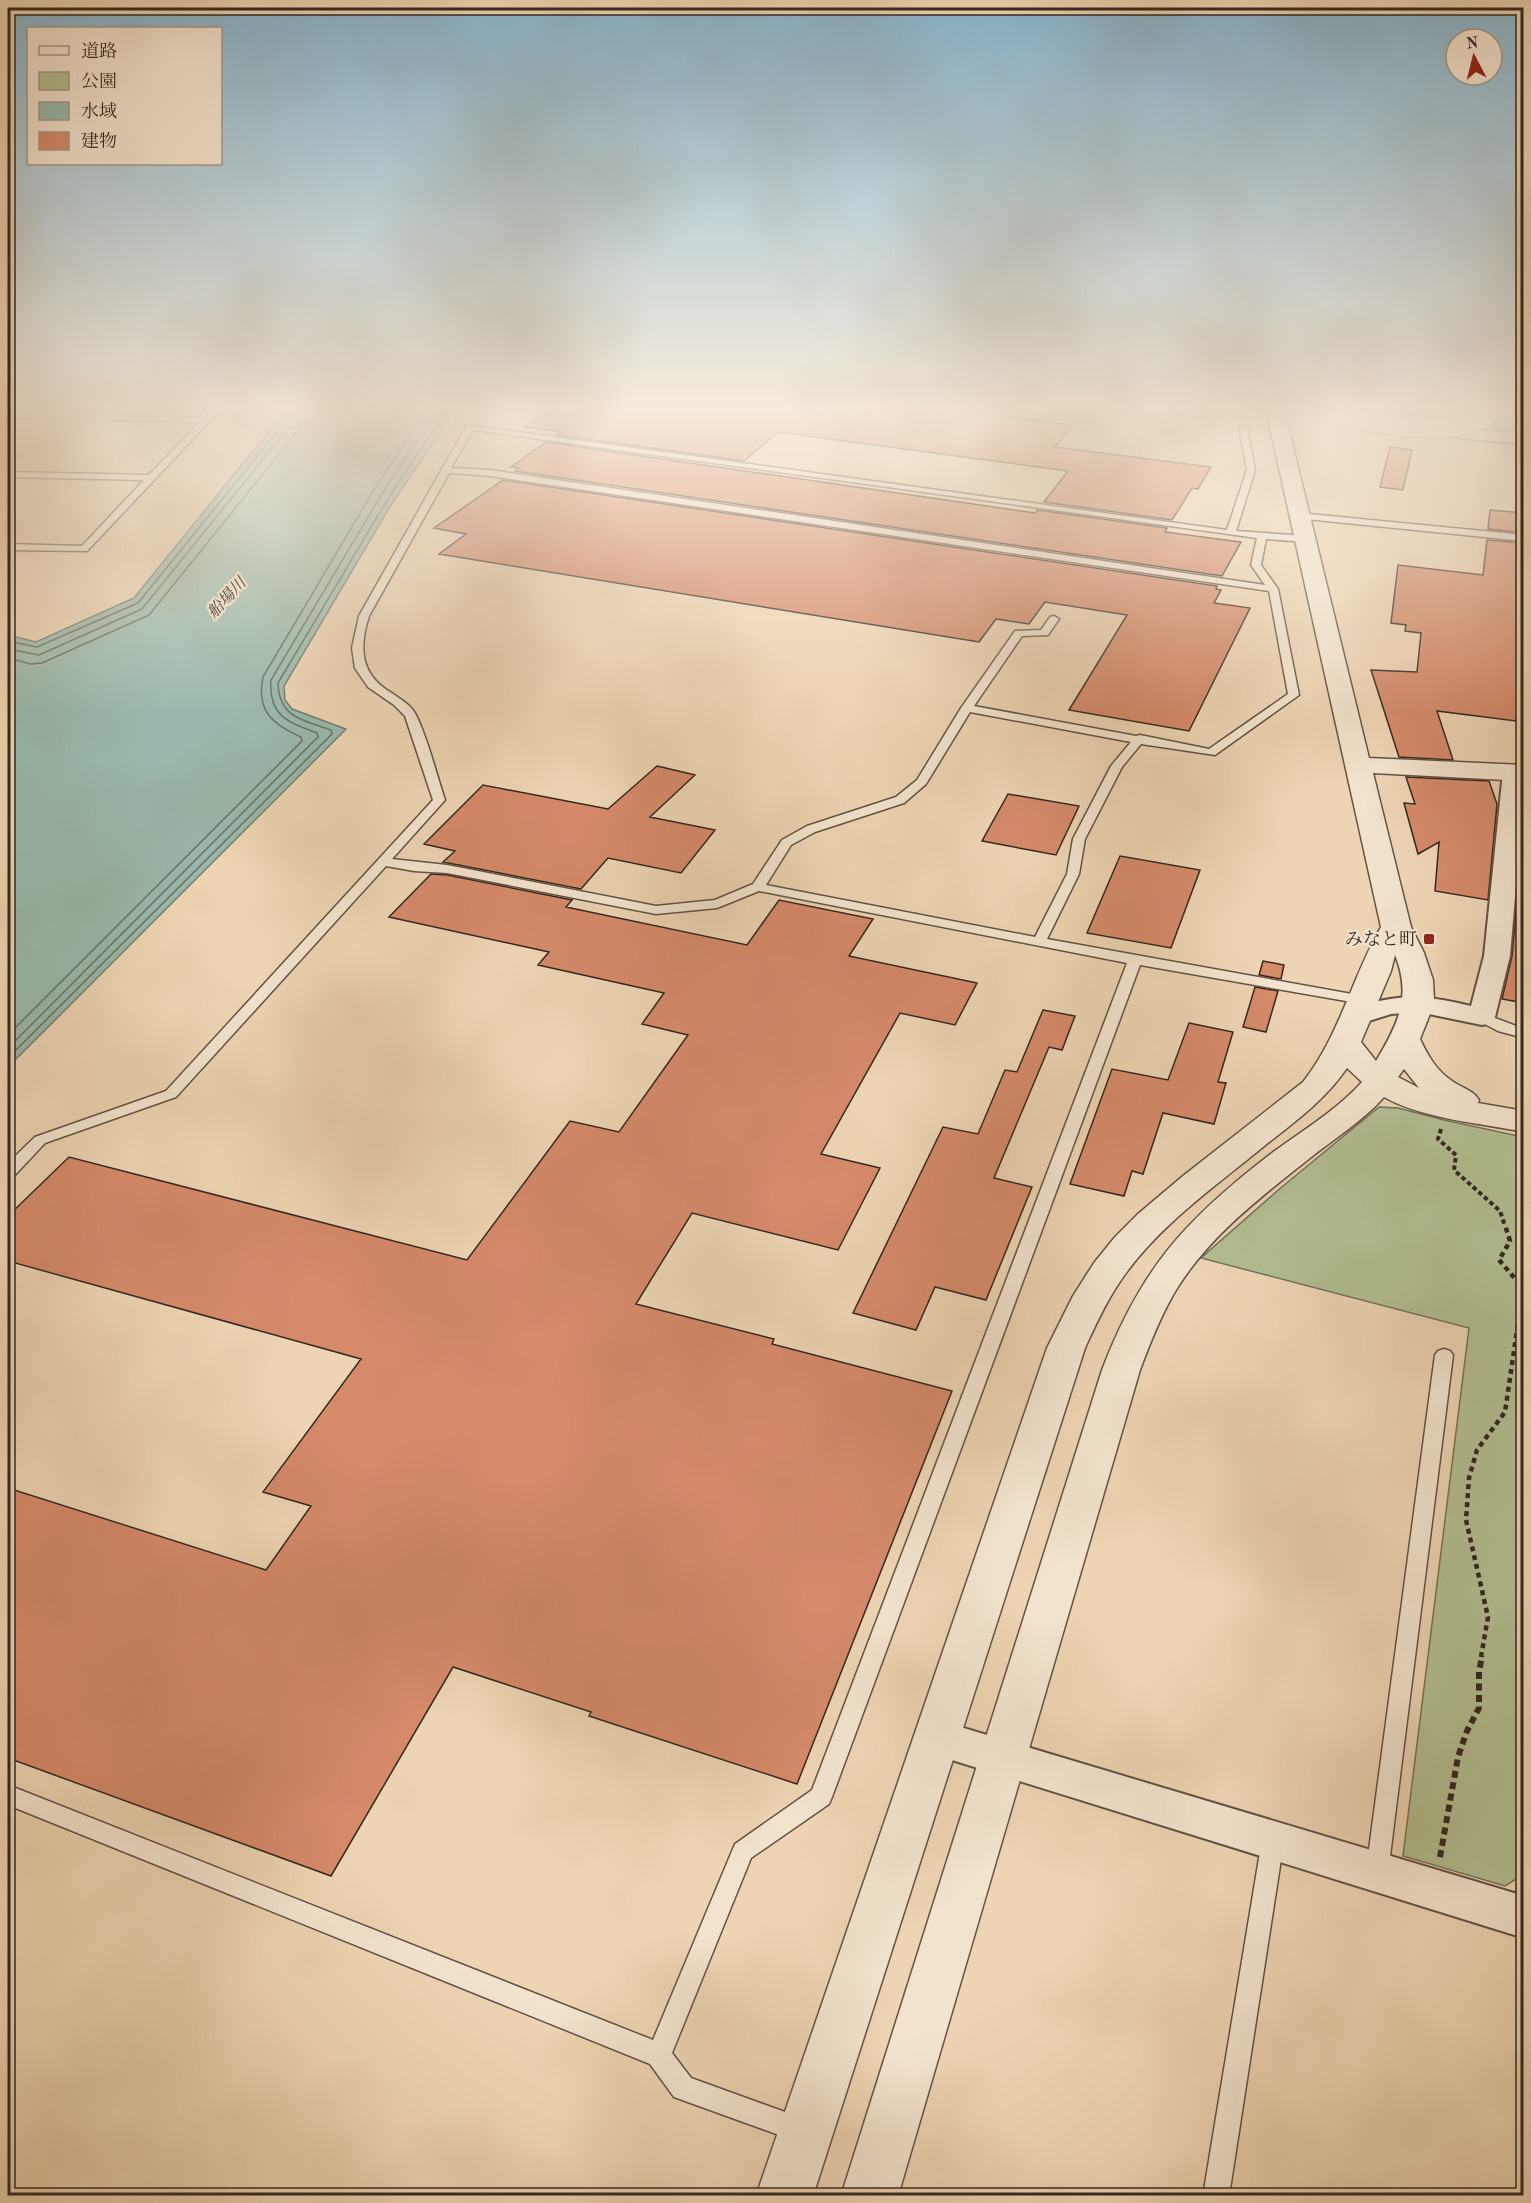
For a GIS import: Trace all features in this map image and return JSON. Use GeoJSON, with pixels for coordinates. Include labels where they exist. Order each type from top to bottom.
{"type":"FeatureCollection","features":[{"type":"Feature","properties":{"kind":"street"},"geometry":{"type":"LineString","coordinates":[[869,2196],[1001,1757],[1121,1370],[1137,1326],[1160,1285],[1183,1254],[1207,1229],[1273,1169],[1366,1097],[1379,1082],[1411,1021],[1418,983],[1414,962],[1396,927],[1297,508]]}},
{"type":"Feature","properties":{"kind":"street"},"geometry":{"type":"LineString","coordinates":[[1359,765],[1519,772],[1497,956],[1482,1017],[1411,1021]]}},
{"type":"Feature","properties":{"kind":"street"},"geometry":{"type":"LineString","coordinates":[[784,2196],[1066,1348],[1086,1305],[1107,1272],[1151,1222],[1315,1089],[1331,1068],[1376,971],[1380,954],[1396,927]]}},
{"type":"Feature","properties":{"kind":"street"},"geometry":{"type":"LineString","coordinates":[[1355,1019],[1392,1004],[1411,1021],[1420,1072],[1438,1088]]}},
{"type":"Feature","properties":{"kind":"street"},"geometry":{"type":"LineString","coordinates":[[1355,1019],[1353,1057],[1379,1082],[1454,1110],[1516,1120]]}},
{"type":"Feature","properties":{"kind":"street"},"geometry":{"type":"LineString","coordinates":[[1315,1089],[1348,1081],[1438,1088],[1516,1120]]}},
{"type":"Feature","properties":{"kind":"street"},"geometry":{"type":"LineString","coordinates":[[937,1738],[1524,1917]]}},
{"type":"Feature","properties":{"kind":"lane"},"geometry":{"type":"LineString","coordinates":[[8,547],[84,549],[123,508]]}},
{"type":"Feature","properties":{"kind":"lane"},"geometry":{"type":"LineString","coordinates":[[8,1172],[40,1140],[171,1094],[439,800],[407,708],[378,690],[365,678],[356,657],[357,636],[364,616],[425,508]]}},
{"type":"Feature","properties":{"kind":"lane"},"geometry":{"type":"LineString","coordinates":[[725,508],[1273,589]]}},
{"type":"Feature","properties":{"kind":"lane"},"geometry":{"type":"LineString","coordinates":[[1048,508],[1262,537],[1305,539]]}},
{"type":"Feature","properties":{"kind":"lane"},"geometry":{"type":"LineString","coordinates":[[1231,533],[1239,508]]}},
{"type":"Feature","properties":{"kind":"lane"},"geometry":{"type":"LineString","coordinates":[[1299,516],[1524,538]]}},
{"type":"Feature","properties":{"kind":"lane"},"geometry":{"type":"LineString","coordinates":[[967,708],[1140,738],[1211,753],[1294,695],[1273,589],[1256,565],[1262,537]]}},
{"type":"Feature","properties":{"kind":"lane"},"geometry":{"type":"LineString","coordinates":[[758,887],[786,843],[811,829],[900,800],[922,782],[967,708],[1019,633],[1044,633],[1054,619]]}},
{"type":"Feature","properties":{"kind":"lane"},"geometry":{"type":"LineString","coordinates":[[1039,941],[1073,874],[1079,839],[1117,766],[1140,738]]}},
{"type":"Feature","properties":{"kind":"lane"},"geometry":{"type":"LineString","coordinates":[[382,861],[414,867],[447,868],[656,910],[717,904],[758,887],[1135,960],[1355,1019]]}},
{"type":"Feature","properties":{"kind":"lane"},"geometry":{"type":"LineString","coordinates":[[659,2055],[743,1851],[821,1797],[1135,960]]}},
{"type":"Feature","properties":{"kind":"lane"},"geometry":{"type":"LineString","coordinates":[[1482,1017],[1503,1028],[1524,1034]]}},
{"type":"Feature","properties":{"kind":"lane"},"geometry":{"type":"LineString","coordinates":[[1377,1872],[1444,1355]]}},
{"type":"Feature","properties":{"kind":"lane"},"geometry":{"type":"LineString","coordinates":[[8,1795],[659,2055],[683,2088],[805,2132]]}},
{"type":"Feature","properties":{"kind":"lane"},"geometry":{"type":"LineString","coordinates":[[1216,2196],[1273,1840]]}},
{"type":"Feature","properties":{"kind":"path"},"geometry":{"type":"LineString","coordinates":[[1435,1890],[1458,1757],[1467,1731],[1479,1708],[1479,1672],[1488,1617],[1466,1521],[1469,1478],[1477,1450],[1505,1412],[1522,1284],[1499,1260],[1510,1241],[1500,1211],[1454,1170],[1456,1155],[1438,1139],[1444,1120]]}},
{"type":"Feature","properties":{"kind":"green space"},"geometry":{"type":"Polygon","coordinates":[[[1379,1107],[1398,1108],[1523,1137],[1524,1874],[1505,1886],[1403,1856],[1469,1328],[1201,1258],[1277,1191],[1379,1107]]]}},
{"type":"Feature","properties":{"kind":"water","name":"船場川"},"geometry":{"type":"Polygon","coordinates":[[[207,508],[389,508],[284,686],[285,700],[292,709],[346,729],[8,1067],[8,635],[36,642],[134,598],[207,508]]]}},
{"type":"Feature","properties":{"kind":"building"},"geometry":{"type":"Polygon","coordinates":[[[463,508],[690,508],[1217,586],[1216,589],[1221,590],[1214,603],[1250,608],[1189,731],[1069,710],[1127,615],[1045,602],[1029,624],[996,619],[979,642],[439,554],[466,534],[434,528],[463,508]]]}},
{"type":"Feature","properties":{"kind":"building"},"geometry":{"type":"Polygon","coordinates":[[[763,508],[999,508],[1035,513],[1038,510],[1167,528],[1165,532],[1241,542],[1222,576],[763,508]]]}},
{"type":"Feature","properties":{"kind":"building"},"geometry":{"type":"Polygon","coordinates":[[[1085,508],[1180,508],[1172,520],[1085,508]]]}},
{"type":"Feature","properties":{"kind":"building"},"geometry":{"type":"Polygon","coordinates":[[[1490,510],[1524,513],[1524,533],[1488,529],[1490,510]]]}},
{"type":"Feature","properties":{"kind":"building"},"geometry":{"type":"Polygon","coordinates":[[[1487,540],[1524,543],[1524,663],[1516,721],[1437,711],[1453,760],[1399,757],[1371,670],[1417,672],[1421,633],[1405,631],[1406,625],[1391,623],[1398,565],[1483,575],[1487,540]]]}},
{"type":"Feature","properties":{"kind":"building"},"geometry":{"type":"Polygon","coordinates":[[[657,766],[695,775],[650,817],[715,830],[681,873],[608,858],[581,889],[443,862],[455,851],[424,844],[483,785],[608,809],[657,766]]]}},
{"type":"Feature","properties":{"kind":"building"},"geometry":{"type":"Polygon","coordinates":[[[1406,777],[1489,781],[1497,804],[1488,900],[1435,891],[1439,842],[1418,854],[1404,803],[1415,804],[1406,777]]]}},
{"type":"Feature","properties":{"kind":"building"},"geometry":{"type":"Polygon","coordinates":[[[1008,794],[1079,806],[1056,855],[982,841],[1008,794]]]}},
{"type":"Feature","properties":{"kind":"building"},"geometry":{"type":"Polygon","coordinates":[[[1120,856],[1200,870],[1171,948],[1087,933],[1120,856]]]}},
{"type":"Feature","properties":{"kind":"building"},"geometry":{"type":"Polygon","coordinates":[[[431,874],[447,875],[572,900],[566,907],[747,945],[779,900],[873,919],[849,956],[977,983],[955,1025],[900,1013],[821,1154],[880,1168],[838,1250],[692,1213],[636,1304],[774,1339],[772,1344],[952,1391],[797,1784],[589,1716],[591,1712],[453,1667],[331,1876],[8,1758],[8,1488],[266,1570],[311,1506],[263,1492],[361,1359],[8,1261],[8,1216],[69,1157],[467,1260],[570,1121],[619,1132],[688,1035],[642,1024],[664,993],[538,965],[549,952],[389,917],[431,874]]]}},
{"type":"Feature","properties":{"kind":"building"},"geometry":{"type":"Polygon","coordinates":[[[1516,913],[1524,913],[1524,1003],[1502,999],[1512,956],[1516,913]]]}},
{"type":"Feature","properties":{"kind":"building"},"geometry":{"type":"Polygon","coordinates":[[[1263,961],[1284,965],[1281,979],[1259,975],[1263,961]]]}},
{"type":"Feature","properties":{"kind":"building"},"geometry":{"type":"Polygon","coordinates":[[[1255,987],[1278,991],[1266,1032],[1243,1027],[1255,987]]]}},
{"type":"Feature","properties":{"kind":"building"},"geometry":{"type":"Polygon","coordinates":[[[1043,1010],[1075,1016],[1062,1050],[1049,1047],[994,1178],[1032,1187],[986,1300],[935,1287],[916,1330],[853,1313],[943,1127],[978,1134],[1005,1070],[1017,1072],[1043,1010]]]}},
{"type":"Feature","properties":{"kind":"building"},"geometry":{"type":"Polygon","coordinates":[[[1189,1023],[1233,1032],[1218,1082],[1226,1083],[1214,1124],[1163,1113],[1143,1174],[1132,1171],[1124,1196],[1070,1184],[1112,1069],[1168,1080],[1189,1023]]]}},
{"type":"Feature","properties":{"kind":"place","name":"みなと町"},"geometry":{"type":"Point","coordinates":[1429,939]}}]}
